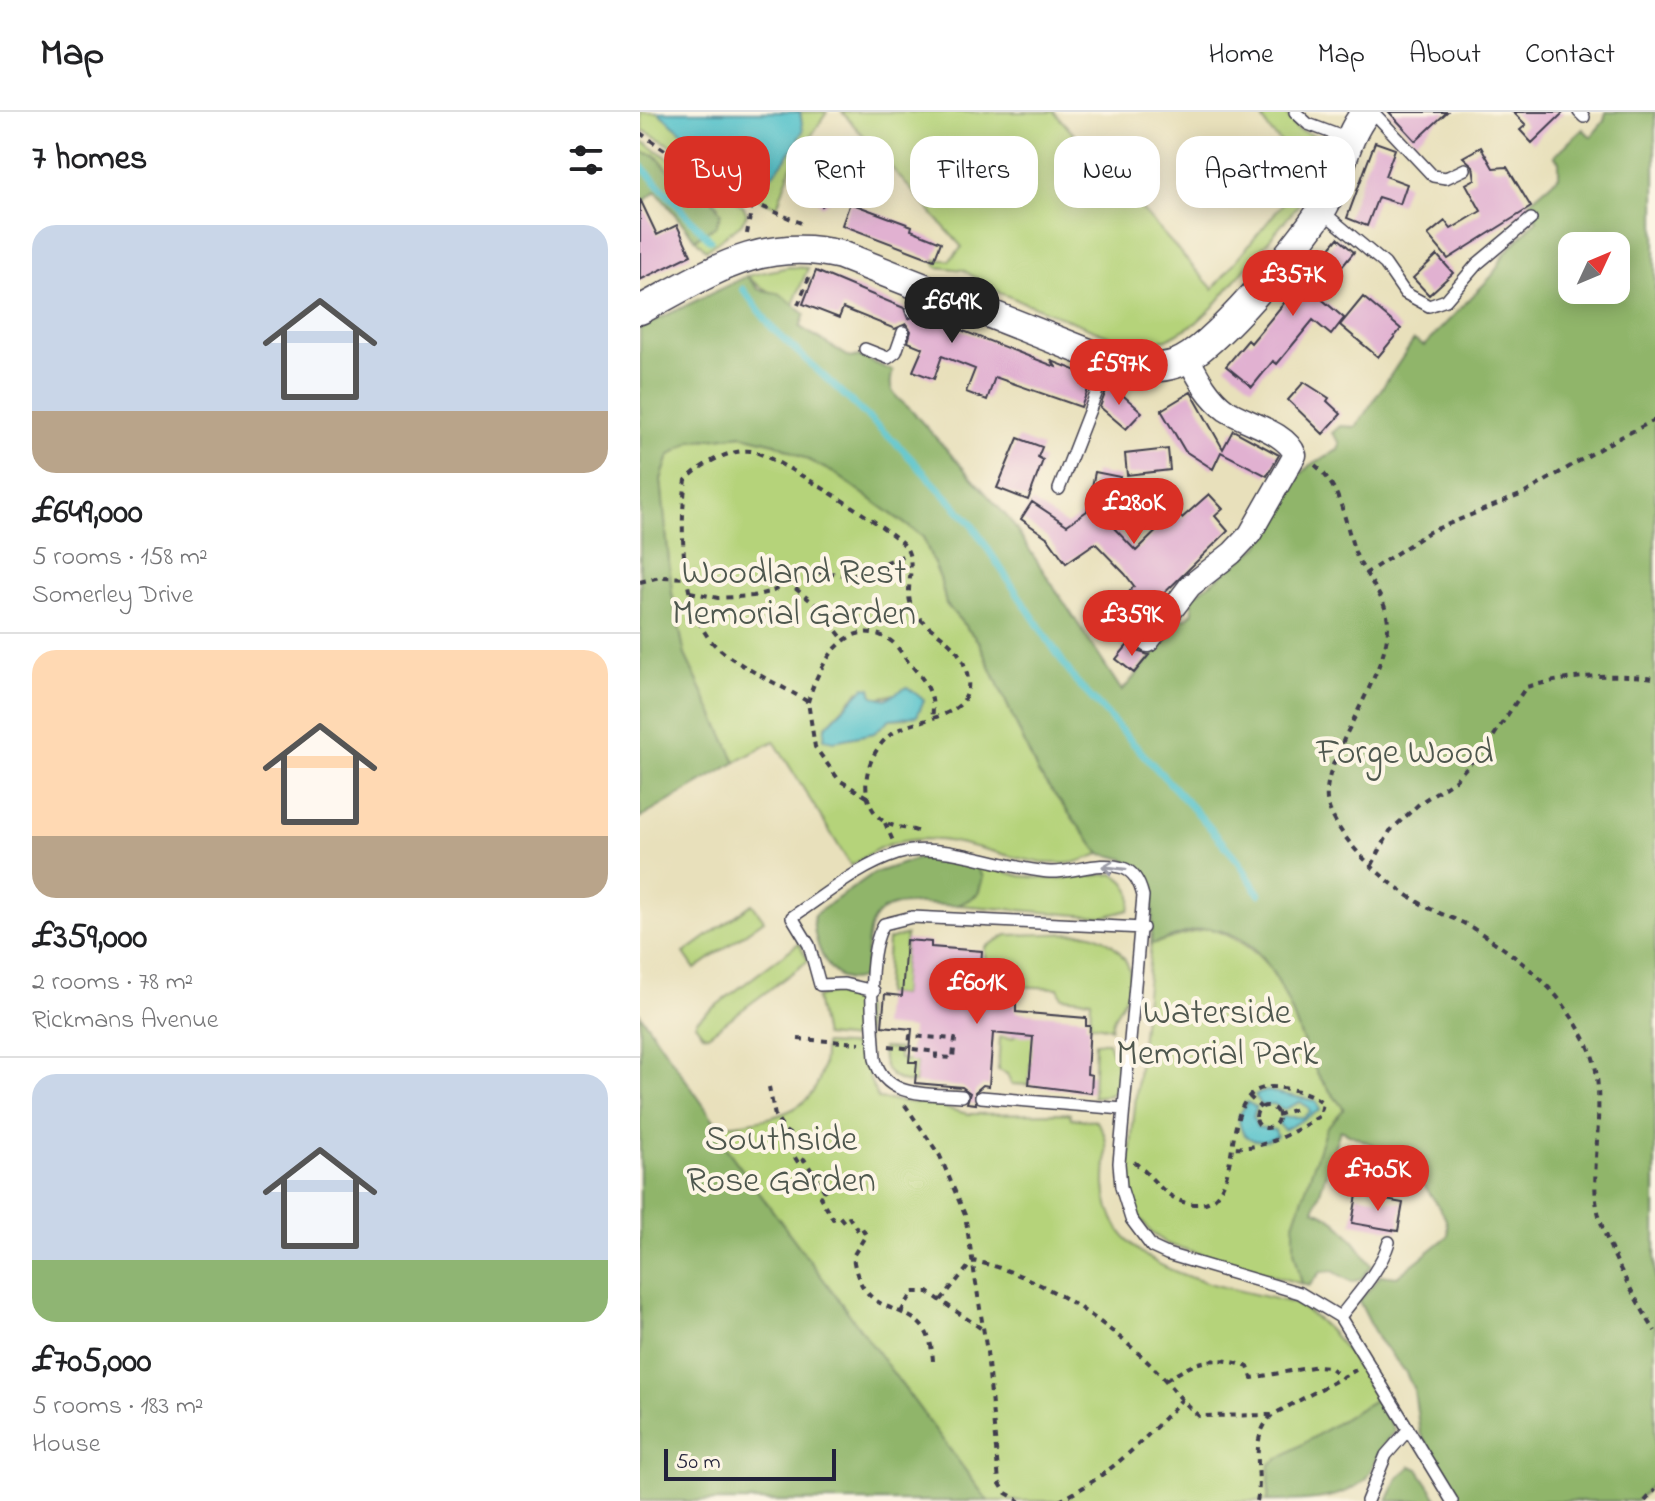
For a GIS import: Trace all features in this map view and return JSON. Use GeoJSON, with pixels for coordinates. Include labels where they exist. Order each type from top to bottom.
{"type":"FeatureCollection","features":[{"type":"Feature","properties":{"kind":"street"},"geometry":{"type":"LineString","coordinates":[[1350,136],[1366,112]]}},
{"type":"Feature","properties":{"kind":"street"},"geometry":{"type":"LineString","coordinates":[[640,310],[738,259],[801,247],[841,255],[917,299],[1109,361],[1159,367],[1188,358],[1229,323],[1322,208]]}},
{"type":"Feature","properties":{"kind":"street"},"geometry":{"type":"LineString","coordinates":[[1148,641],[1190,586],[1232,553],[1250,534],[1295,455],[1286,442],[1225,409],[1201,383],[1188,358]]}},
{"type":"Feature","properties":{"kind":"lane"},"geometry":{"type":"LineString","coordinates":[[1295,112],[1308,124],[1340,136]]}},
{"type":"Feature","properties":{"kind":"lane"},"geometry":{"type":"LineString","coordinates":[[1373,112],[1433,176],[1446,178],[1465,169]]}},
{"type":"Feature","properties":{"kind":"lane"},"geometry":{"type":"LineString","coordinates":[[1321,211],[1385,264],[1405,293],[1429,306],[1446,300],[1477,264],[1531,219]]}},
{"type":"Feature","properties":{"kind":"lane"},"geometry":{"type":"LineString","coordinates":[[865,349],[888,358],[896,352],[903,332]]}},
{"type":"Feature","properties":{"kind":"lane"},"geometry":{"type":"LineString","coordinates":[[1059,489],[1109,361]]}},
{"type":"Feature","properties":{"kind":"lane"},"geometry":{"type":"LineString","coordinates":[[874,991],[844,984],[820,985],[809,945],[792,917],[862,871],[897,854],[920,850],[1046,872],[1070,872],[1113,865],[1127,869],[1140,883],[1143,928],[1119,1151],[1126,1204],[1140,1234],[1152,1247],[1194,1265],[1300,1293],[1340,1317],[1452,1501]]}},
{"type":"Feature","properties":{"kind":"lane"},"geometry":{"type":"LineString","coordinates":[[962,1096],[903,1091],[894,1088],[878,1072],[874,1044],[874,991],[880,931],[892,920],[912,917],[1143,928]]}},
{"type":"Feature","properties":{"kind":"lane"},"geometry":{"type":"LineString","coordinates":[[981,1097],[1123,1109]]}},
{"type":"Feature","properties":{"kind":"lane"},"geometry":{"type":"LineString","coordinates":[[1340,1317],[1380,1268],[1389,1242]]}},
{"type":"Feature","properties":{"kind":"lane"},"geometry":{"type":"LineString","coordinates":[[1367,1501],[1386,1455],[1408,1430]]}},
{"type":"Feature","properties":{"kind":"path"},"geometry":{"type":"LineString","coordinates":[[641,136],[664,148]]}},
{"type":"Feature","properties":{"kind":"path"},"geometry":{"type":"LineString","coordinates":[[1365,574],[1429,532],[1525,493],[1655,420]]}},
{"type":"Feature","properties":{"kind":"path"},"geometry":{"type":"LineString","coordinates":[[808,702],[716,646],[696,618],[688,578],[682,517],[686,480],[704,464],[743,452],[763,454],[833,494],[896,538],[908,554],[912,568],[909,603],[915,613],[948,640],[967,674],[963,702],[949,714],[906,726],[890,735],[870,762],[867,797],[872,809],[884,821],[929,836]]}},
{"type":"Feature","properties":{"kind":"path"},"geometry":{"type":"LineString","coordinates":[[1295,455],[1320,468],[1339,498],[1365,574],[1385,604],[1389,625],[1386,648],[1370,694],[1339,749],[1328,779],[1328,805],[1341,829],[1372,865],[1419,903],[1474,928],[1530,971],[1567,1010],[1593,1056],[1599,1123],[1596,1202],[1625,1280],[1655,1331]]}},
{"type":"Feature","properties":{"kind":"path"},"geometry":{"type":"LineString","coordinates":[[690,592],[718,598],[753,596],[773,591],[786,581],[812,572],[850,576],[908,554]]}},
{"type":"Feature","properties":{"kind":"path"},"geometry":{"type":"LineString","coordinates":[[640,582],[660,577],[688,578]]}},
{"type":"Feature","properties":{"kind":"path"},"geometry":{"type":"LineString","coordinates":[[786,581],[816,605],[844,640]]}},
{"type":"Feature","properties":{"kind":"path"},"geometry":{"type":"LineString","coordinates":[[867,797],[839,780],[820,754],[811,731],[808,702],[818,670],[844,640],[874,633],[900,649],[928,686],[935,703],[932,719]]}},
{"type":"Feature","properties":{"kind":"path"},"geometry":{"type":"LineString","coordinates":[[1372,865],[1390,831],[1420,803],[1455,780],[1489,743],[1526,687],[1567,677],[1614,674],[1655,678]]}},
{"type":"Feature","properties":{"kind":"path"},"geometry":{"type":"LineString","coordinates":[[798,1039],[909,1048],[953,1058],[955,1039],[910,1036],[909,1048]]}},
{"type":"Feature","properties":{"kind":"path"},"geometry":{"type":"LineString","coordinates":[[1119,1151],[1175,1200],[1205,1203],[1220,1191],[1234,1147],[1240,1106],[1249,1096],[1271,1086],[1309,1094],[1323,1103],[1320,1116],[1284,1135],[1253,1149],[1234,1147]]}},
{"type":"Feature","properties":{"kind":"path"},"geometry":{"type":"LineString","coordinates":[[769,1087],[775,1116],[792,1136],[785,1141],[799,1164],[804,1159],[826,1193],[820,1197],[833,1219],[839,1216],[844,1222],[849,1217],[858,1231],[862,1228],[866,1235],[853,1256],[862,1291],[928,1331],[933,1362]]}},
{"type":"Feature","properties":{"kind":"path"},"geometry":{"type":"LineString","coordinates":[[903,1091],[905,1110],[940,1156],[965,1215],[984,1331],[999,1482],[1006,1493],[1020,1501]]}},
{"type":"Feature","properties":{"kind":"path"},"geometry":{"type":"LineString","coordinates":[[1249,1096],[1261,1108]]}},
{"type":"Feature","properties":{"kind":"path"},"geometry":{"type":"LineString","coordinates":[[1261,1108],[1271,1107],[1277,1115]]}},
{"type":"Feature","properties":{"kind":"path"},"geometry":{"type":"LineString","coordinates":[[1261,1108],[1256,1117],[1259,1124],[1268,1128],[1274,1125],[1277,1115]]}},
{"type":"Feature","properties":{"kind":"path"},"geometry":{"type":"LineString","coordinates":[[1277,1115],[1296,1109]]}},
{"type":"Feature","properties":{"kind":"path"},"geometry":{"type":"LineString","coordinates":[[1274,1125],[1284,1135]]}},
{"type":"Feature","properties":{"kind":"path"},"geometry":{"type":"LineString","coordinates":[[941,1300],[973,1261]]}},
{"type":"Feature","properties":{"kind":"path"},"geometry":{"type":"LineString","coordinates":[[973,1261],[995,1265],[1076,1307],[1166,1380],[1199,1416],[1272,1415],[1370,1362]]}},
{"type":"Feature","properties":{"kind":"path"},"geometry":{"type":"LineString","coordinates":[[901,1312],[913,1292],[928,1292],[984,1331]]}},
{"type":"Feature","properties":{"kind":"path"},"geometry":{"type":"LineString","coordinates":[[1166,1380],[1203,1359],[1248,1367],[1252,1378],[1318,1366],[1329,1367],[1342,1377]]}},
{"type":"Feature","properties":{"kind":"path"},"geometry":{"type":"LineString","coordinates":[[1059,1501],[1087,1487],[1136,1450],[1182,1399]]}},
{"type":"Feature","properties":{"kind":"path"},"geometry":{"type":"LineString","coordinates":[[1257,1501],[1259,1436],[1272,1415]]}},
{"type":"Feature","properties":{"kind":"path"},"geometry":{"type":"LineString","coordinates":[[1645,1501],[1655,1490]]}},
{"type":"Feature","properties":{"kind":"green space"},"geometry":{"type":"Polygon","coordinates":[[[640,112],[658,112],[687,136],[664,136],[664,141],[643,130],[640,112]]]}},
{"type":"Feature","properties":{"kind":"green space"},"geometry":{"type":"Polygon","coordinates":[[[800,112],[827,112],[811,136],[799,136],[800,112]]]}},
{"type":"Feature","properties":{"kind":"green space"},"geometry":{"type":"Polygon","coordinates":[[[842,112],[1054,112],[1076,136],[1054,136],[1054,208],[1140,208],[1213,289],[1279,208],[1296,208],[1196,323],[1167,339],[1148,342],[1112,337],[1000,293],[963,270],[937,267],[934,260],[950,260],[962,247],[927,208],[1038,208],[1038,136],[910,136],[910,188],[894,170],[894,136],[863,136],[842,112]]]}},
{"type":"Feature","properties":{"kind":"green space"},"geometry":{"type":"Polygon","coordinates":[[[1258,112],[1284,112],[1298,130],[1316,136],[1275,136],[1258,112]]]}},
{"type":"Feature","properties":{"kind":"green space","name":"Forge Wood"},"geometry":{"type":"Polygon","coordinates":[[[1606,112],[1655,112],[1655,1481],[1637,1501],[1462,1501],[1420,1433],[1414,1390],[1405,1371],[1378,1339],[1359,1301],[1381,1275],[1397,1277],[1448,1236],[1446,1221],[1438,1205],[1405,1164],[1340,1130],[1314,1210],[1340,1226],[1372,1266],[1361,1279],[1352,1282],[1333,1271],[1321,1272],[1309,1286],[1302,1284],[1294,1250],[1294,1224],[1326,1128],[1344,1109],[1315,1069],[1289,1005],[1267,964],[1252,948],[1234,936],[1211,929],[1189,932],[1151,944],[1152,897],[1143,873],[1119,857],[1100,854],[1038,773],[979,642],[946,604],[940,578],[923,537],[836,474],[775,443],[742,435],[692,441],[669,456],[661,479],[672,593],[685,655],[736,762],[640,818],[640,328],[747,276],[758,289],[780,294],[805,314],[800,327],[851,358],[859,356],[893,371],[893,393],[1010,520],[1122,691],[1166,640],[1176,619],[1187,618],[1193,612],[1191,598],[1259,546],[1295,480],[1310,465],[1338,450],[1340,443],[1332,433],[1340,426],[1356,427],[1414,340],[1424,346],[1492,276],[1505,253],[1537,220],[1528,203],[1559,176],[1559,161],[1554,156],[1583,129],[1591,137],[1604,121],[1606,112]]]}},
{"type":"Feature","properties":{"kind":"green space"},"geometry":{"type":"Polygon","coordinates":[[[642,141],[664,155],[664,165],[655,155],[640,152],[642,141]]]}},
{"type":"Feature","properties":{"kind":"green space"},"geometry":{"type":"Polygon","coordinates":[[[640,152],[655,155],[664,165],[664,201],[656,191],[641,204],[640,152]]]}},
{"type":"Feature","properties":{"kind":"green space"},"geometry":{"type":"Polygon","coordinates":[[[786,158],[786,181],[777,207],[770,204],[770,173],[786,158]]]}},
{"type":"Feature","properties":{"kind":"green space"},"geometry":{"type":"Polygon","coordinates":[[[670,208],[718,208],[721,213],[716,226],[695,239],[670,208]]]}},
{"type":"Feature","properties":{"kind":"green space"},"geometry":{"type":"Polygon","coordinates":[[[718,208],[744,208],[747,214],[741,224],[706,250],[695,239],[716,226],[718,208]]]}},
{"type":"Feature","properties":{"kind":"green space"},"geometry":{"type":"Polygon","coordinates":[[[789,267],[808,268],[792,307],[747,276],[789,267]]]}},
{"type":"Feature","properties":{"kind":"green space","name":"Woodland Rest Memorial Garden"},"geometry":{"type":"Polygon","coordinates":[[[742,435],[775,443],[836,474],[923,537],[940,578],[946,604],[979,642],[1038,773],[1100,854],[1074,862],[1047,863],[955,842],[907,840],[878,849],[851,866],[774,741],[736,762],[685,655],[672,593],[661,480],[669,456],[692,441],[742,435]],[[859,691],[825,727],[834,741],[874,733],[890,719],[907,718],[895,694],[877,698],[859,691]]]}},
{"type":"Feature","properties":{"kind":"green space"},"geometry":{"type":"Polygon","coordinates":[[[919,858],[975,864],[983,877],[978,894],[956,905],[905,904],[882,911],[874,919],[869,932],[864,976],[852,980],[842,978],[833,971],[820,949],[814,915],[874,873],[919,858]]]}},
{"type":"Feature","properties":{"kind":"green space"},"geometry":{"type":"Polygon","coordinates":[[[975,864],[1020,876],[1052,879],[1114,874],[1129,889],[1131,904],[1129,910],[1103,917],[958,905],[978,894],[983,877],[975,864]]]}},
{"type":"Feature","properties":{"kind":"green space"},"geometry":{"type":"Polygon","coordinates":[[[752,904],[764,920],[695,969],[684,953],[752,904]]]}},
{"type":"Feature","properties":{"kind":"green space","name":"Waterside Memorial Park"},"geometry":{"type":"Polygon","coordinates":[[[1208,928],[1233,938],[1268,966],[1288,1002],[1315,1069],[1344,1109],[1294,1250],[1302,1284],[1167,1244],[1152,1233],[1140,1218],[1132,1198],[1128,1176],[1151,944],[1208,928]]]}},
{"type":"Feature","properties":{"kind":"green space"},"geometry":{"type":"Polygon","coordinates":[[[1087,933],[1112,945],[1129,968],[1127,992],[1111,1028],[1090,1024],[1091,1000],[1062,997],[1058,988],[1014,986],[1014,980],[1005,979],[1004,970],[992,968],[985,957],[985,947],[1007,935],[1087,933]]]}},
{"type":"Feature","properties":{"kind":"green space"},"geometry":{"type":"Polygon","coordinates":[[[906,935],[902,996],[885,994],[888,940],[906,935]]]}},
{"type":"Feature","properties":{"kind":"green space"},"geometry":{"type":"Polygon","coordinates":[[[799,943],[808,961],[708,1035],[703,1034],[695,1024],[697,1020],[799,943]]]}},
{"type":"Feature","properties":{"kind":"green space"},"geometry":{"type":"Polygon","coordinates":[[[836,991],[864,1007],[866,1040],[824,1036],[816,998],[836,991]]]}},
{"type":"Feature","properties":{"kind":"green space"},"geometry":{"type":"Polygon","coordinates":[[[640,1014],[718,1126],[712,1129],[988,1501],[640,1501],[640,1014]]]}},
{"type":"Feature","properties":{"kind":"green space"},"geometry":{"type":"Polygon","coordinates":[[[1018,1033],[1070,1037],[1050,1064],[1031,1063],[1029,1085],[1011,1084],[1007,1074],[998,1070],[1000,1037],[1012,1038],[1018,1033]]]}},
{"type":"Feature","properties":{"kind":"green space"},"geometry":{"type":"Polygon","coordinates":[[[1095,1042],[1108,1042],[1119,1072],[1117,1087],[1110,1095],[1093,1097],[1095,1042]]]}},
{"type":"Feature","properties":{"kind":"green space","name":"Southside Rose Garden"},"geometry":{"type":"Polygon","coordinates":[[[824,1044],[865,1046],[870,1080],[878,1099],[929,1104],[968,1114],[1070,1113],[1071,1118],[1096,1121],[1106,1143],[1105,1185],[1112,1216],[1127,1240],[1149,1258],[1176,1272],[1295,1304],[1332,1333],[1376,1399],[1271,1464],[1268,1501],[988,1501],[711,1129],[777,1116],[803,1102],[813,1092],[819,1079],[824,1044]]]}},
{"type":"Feature","properties":{"kind":"green space"},"geometry":{"type":"Polygon","coordinates":[[[883,1048],[899,1049],[899,1059],[917,1062],[915,1083],[900,1081],[890,1074],[884,1063],[883,1048]]]}},
{"type":"Feature","properties":{"kind":"green space"},"geometry":{"type":"Polygon","coordinates":[[[1376,1399],[1395,1431],[1384,1444],[1366,1478],[1357,1486],[1335,1495],[1309,1500],[1268,1501],[1270,1464],[1376,1399]]]}},
{"type":"Feature","properties":{"kind":"green space"},"geometry":{"type":"Polygon","coordinates":[[[1411,1466],[1418,1469],[1439,1501],[1387,1501],[1398,1478],[1411,1466]]]}},
{"type":"Feature","properties":{"kind":"water"},"geometry":{"type":"Polygon","coordinates":[[[658,112],[800,112],[803,131],[800,136],[786,136],[786,158],[770,176],[770,136],[687,136],[658,112]]]}},
{"type":"Feature","properties":{"kind":"water"},"geometry":{"type":"Polygon","coordinates":[[[865,687],[871,688],[873,696],[886,699],[907,687],[924,700],[917,716],[890,719],[874,733],[834,741],[824,739],[825,727],[865,687]]]}},
{"type":"Feature","properties":{"kind":"water"},"geometry":{"type":"Polygon","coordinates":[[[1267,1091],[1316,1101],[1320,1110],[1284,1130],[1278,1123],[1282,1117],[1303,1117],[1310,1112],[1308,1107],[1300,1102],[1283,1110],[1274,1104],[1260,1105],[1255,1095],[1267,1091]]]}},
{"type":"Feature","properties":{"kind":"water"},"geometry":{"type":"Polygon","coordinates":[[[1247,1102],[1256,1107],[1253,1117],[1257,1127],[1275,1130],[1277,1136],[1256,1140],[1246,1136],[1239,1116],[1247,1102]]]}},
{"type":"Feature","properties":{"kind":"building"},"geometry":{"type":"Polygon","coordinates":[[[1389,112],[1447,112],[1416,141],[1389,112]]]}},
{"type":"Feature","properties":{"kind":"building"},"geometry":{"type":"Polygon","coordinates":[[[1513,112],[1564,112],[1532,143],[1520,130],[1526,125],[1513,112]]]}},
{"type":"Feature","properties":{"kind":"building"},"geometry":{"type":"Polygon","coordinates":[[[1375,142],[1395,149],[1385,176],[1407,184],[1400,204],[1378,197],[1367,226],[1347,218],[1351,208],[1355,208],[1355,196],[1375,142]]]}},
{"type":"Feature","properties":{"kind":"building"},"geometry":{"type":"Polygon","coordinates":[[[1481,147],[1493,168],[1507,167],[1531,207],[1448,259],[1428,235],[1445,221],[1451,229],[1481,211],[1466,184],[1475,179],[1473,166],[1463,157],[1481,147]]]}},
{"type":"Feature","properties":{"kind":"building"},"geometry":{"type":"Polygon","coordinates":[[[640,199],[657,235],[677,225],[691,255],[640,280],[640,199]]]}},
{"type":"Feature","properties":{"kind":"building"},"geometry":{"type":"Polygon","coordinates":[[[848,208],[863,208],[912,226],[911,230],[941,242],[934,260],[842,225],[848,208]]]}},
{"type":"Feature","properties":{"kind":"building"},"geometry":{"type":"Polygon","coordinates":[[[1338,238],[1354,252],[1318,296],[1344,318],[1331,335],[1313,320],[1277,364],[1273,361],[1252,387],[1226,366],[1248,340],[1251,343],[1338,238]]]}},
{"type":"Feature","properties":{"kind":"building"},"geometry":{"type":"Polygon","coordinates":[[[1437,255],[1453,273],[1429,295],[1413,278],[1437,255]]]}},
{"type":"Feature","properties":{"kind":"building"},"geometry":{"type":"Polygon","coordinates":[[[816,271],[904,308],[908,319],[920,314],[1056,367],[1052,361],[1093,377],[1081,407],[995,377],[987,400],[966,392],[975,369],[942,356],[934,379],[913,371],[923,348],[908,342],[911,331],[906,324],[895,329],[843,308],[839,318],[803,304],[816,271]]]}},
{"type":"Feature","properties":{"kind":"building"},"geometry":{"type":"Polygon","coordinates":[[[1363,297],[1401,329],[1378,357],[1340,325],[1363,297]]]}},
{"type":"Feature","properties":{"kind":"building"},"geometry":{"type":"Polygon","coordinates":[[[1304,382],[1329,398],[1327,401],[1341,414],[1323,434],[1288,400],[1304,382]]]}},
{"type":"Feature","properties":{"kind":"building"},"geometry":{"type":"Polygon","coordinates":[[[1109,383],[1142,412],[1126,429],[1100,407],[1109,383]]]}},
{"type":"Feature","properties":{"kind":"building"},"geometry":{"type":"Polygon","coordinates":[[[1191,392],[1223,449],[1233,430],[1279,455],[1267,476],[1221,452],[1213,469],[1185,451],[1161,410],[1191,392]]]}},
{"type":"Feature","properties":{"kind":"building"},"geometry":{"type":"Polygon","coordinates":[[[1018,438],[1042,447],[1038,457],[1043,460],[1028,500],[997,488],[1018,438]]]}},
{"type":"Feature","properties":{"kind":"building"},"geometry":{"type":"Polygon","coordinates":[[[1168,449],[1170,470],[1127,475],[1125,454],[1168,449]]]}},
{"type":"Feature","properties":{"kind":"building"},"geometry":{"type":"Polygon","coordinates":[[[1095,472],[1120,477],[1110,524],[1136,551],[1177,511],[1182,518],[1209,494],[1223,509],[1215,516],[1228,531],[1148,609],[1126,637],[1106,621],[1134,586],[1125,574],[1095,543],[1066,563],[1048,538],[1021,519],[1032,502],[1067,525],[1087,511],[1095,472]]]}},
{"type":"Feature","properties":{"kind":"building"},"geometry":{"type":"Polygon","coordinates":[[[1131,641],[1139,652],[1149,655],[1134,673],[1116,659],[1131,641]]]}},
{"type":"Feature","properties":{"kind":"building"},"geometry":{"type":"Polygon","coordinates":[[[906,940],[931,942],[931,947],[982,951],[979,1000],[1016,1003],[1016,1012],[1086,1018],[1086,1026],[1090,1026],[1087,1074],[1092,1075],[1091,1093],[1029,1085],[1033,1037],[993,1033],[989,1086],[983,1085],[975,1092],[976,1104],[967,1103],[970,1093],[962,1087],[915,1083],[917,1062],[909,1062],[912,1029],[882,1026],[885,994],[902,996],[906,940]]]}},
{"type":"Feature","properties":{"kind":"building"},"geometry":{"type":"Polygon","coordinates":[[[1357,1195],[1403,1203],[1398,1231],[1352,1223],[1357,1195]]]}},
{"type":"Feature","properties":{"kind":"waterway"},"geometry":{"type":"LineString","coordinates":[[640,165],[710,240]]}},
{"type":"Feature","properties":{"kind":"waterway"},"geometry":{"type":"LineString","coordinates":[[743,289],[772,328],[901,448],[970,522],[1074,679],[1201,817],[1239,862],[1259,894]]}}]}
